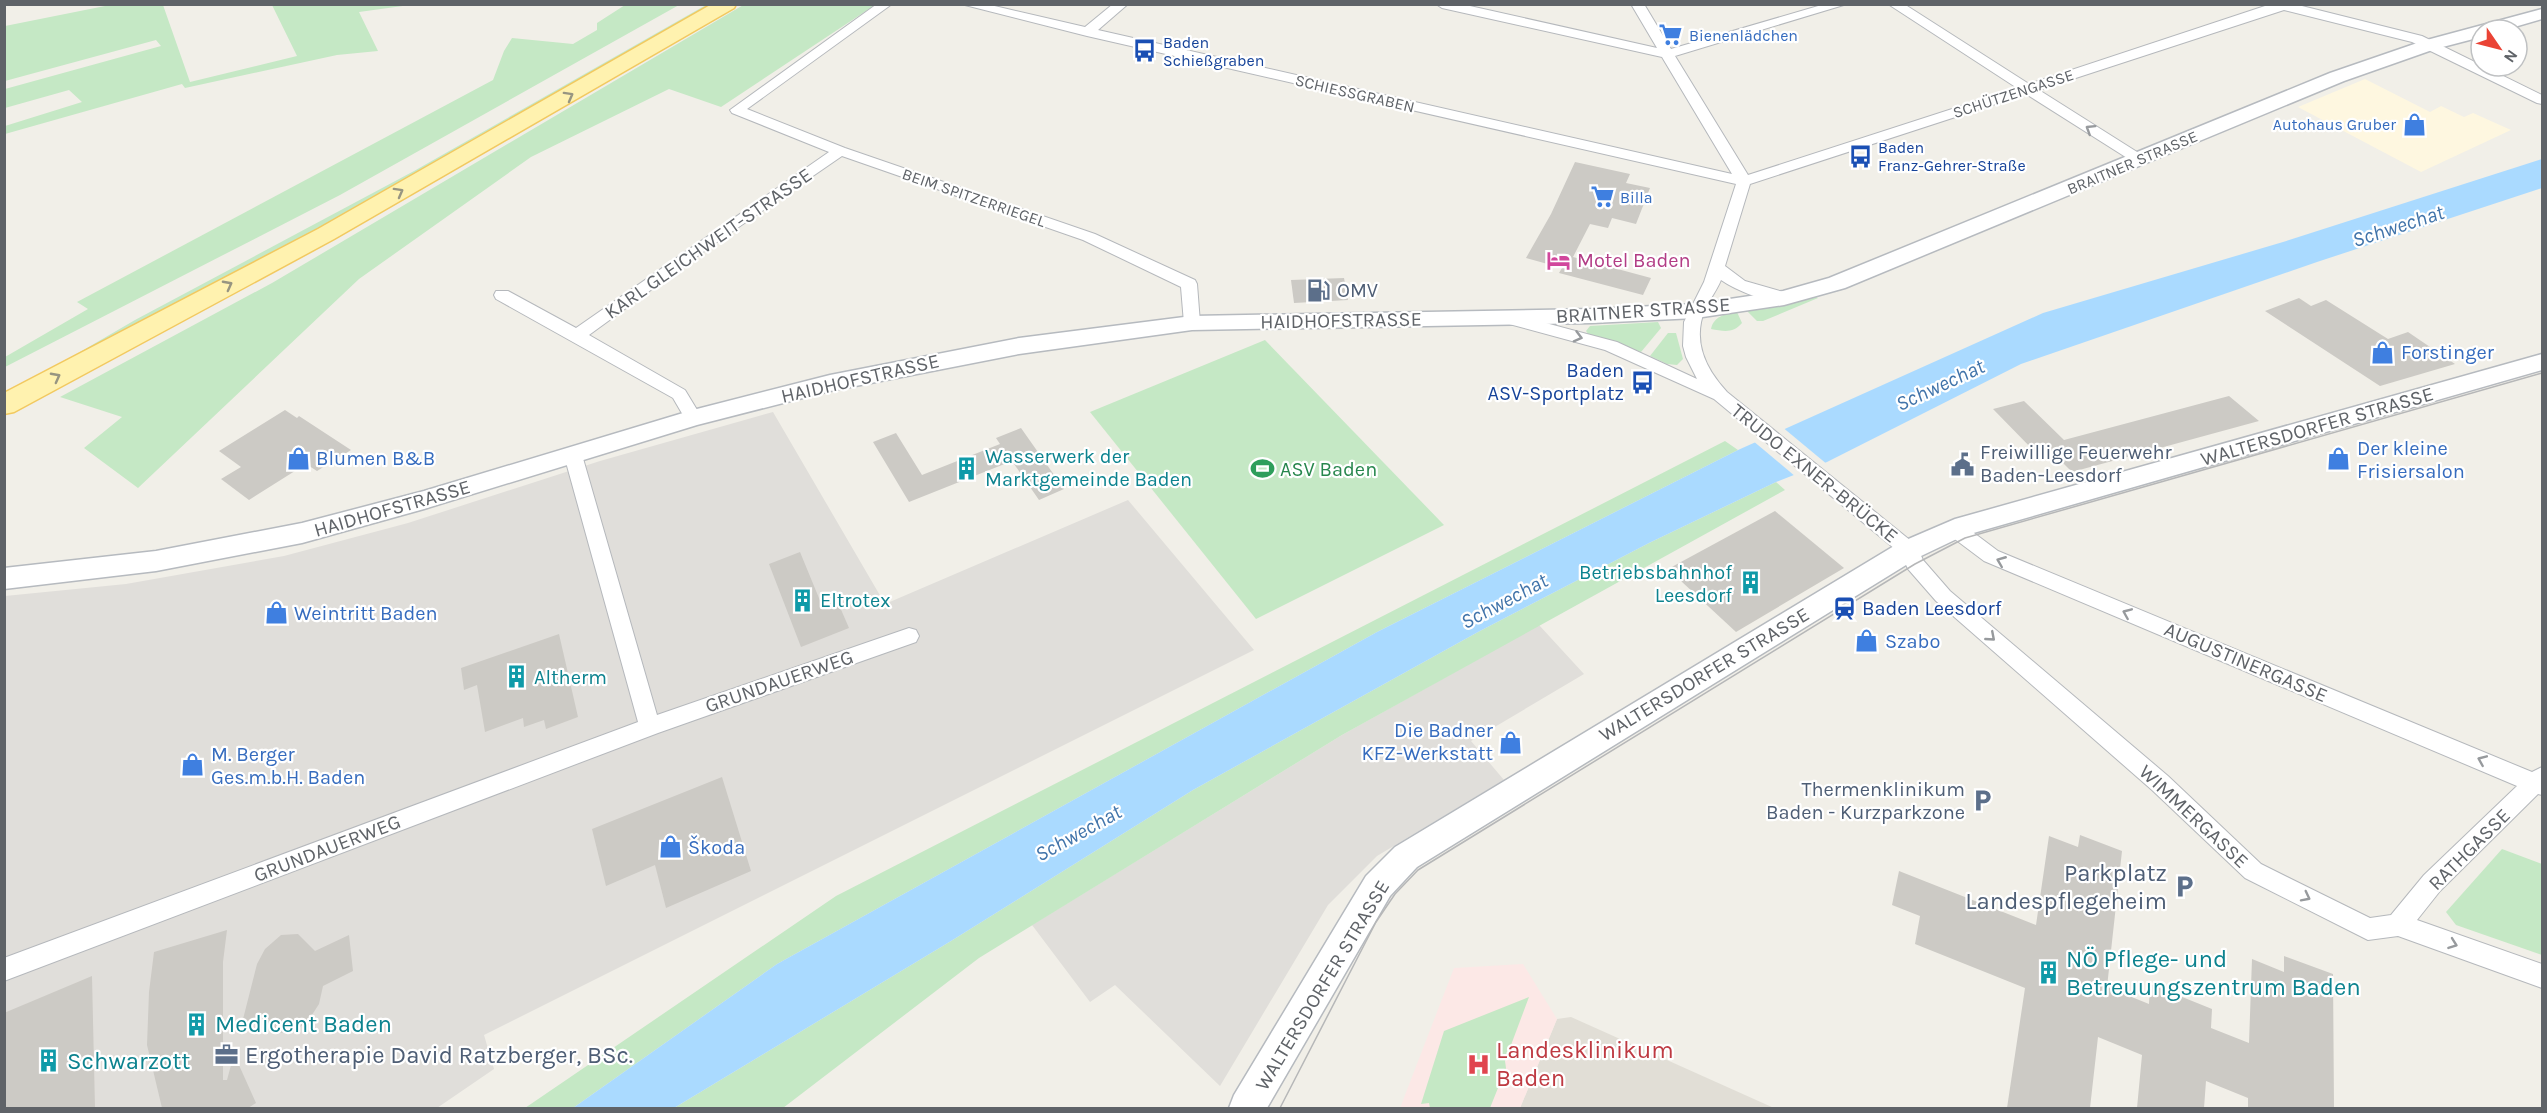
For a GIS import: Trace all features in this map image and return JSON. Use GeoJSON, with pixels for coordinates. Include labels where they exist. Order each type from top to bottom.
{"type":"FeatureCollection","features":[{"type":"Feature","properties":{"kind":"main road"},"geometry":{"type":"LineString","coordinates":[[4,381],[375,185],[696,4]]}},
{"type":"Feature","properties":{"kind":"main road"},"geometry":{"type":"LineString","coordinates":[[4,405],[326,234],[727,4]]}},
{"type":"Feature","properties":{"kind":"main road","name":"BRAITNER STRASSE"},"geometry":{"type":"LineString","coordinates":[[2527,18],[2542,14]]}},
{"type":"Feature","properties":{"kind":"main road","name":"BRAITNER STRASSE"},"geometry":{"type":"LineString","coordinates":[[1502,317],[1696,311],[1784,298],[1837,283],[2337,77],[2469,34]]}},
{"type":"Feature","properties":{"kind":"main road","name":"HAIDHOFSTRASSE"},"geometry":{"type":"LineString","coordinates":[[4,579],[156,561],[302,533],[424,500],[693,418],[830,383],[922,363],[1019,346],[1192,323],[1502,317]]}},
{"type":"Feature","properties":{"kind":"main road","name":"WALTERSDORFER STRASSE"},"geometry":{"type":"LineString","coordinates":[[1247,1108],[1378,886],[1406,857],[1909,550],[1955,529],[2542,362]]}},
{"type":"Feature","properties":{"kind":"street","name":"BEIM SPITZERRIEGEL"},"geometry":{"type":"LineString","coordinates":[[886,4],[737,110],[840,152],[1089,237],[1189,284],[1192,323]]}},
{"type":"Feature","properties":{"kind":"street","name":"SCHIESSGRABEN"},"geometry":{"type":"LineString","coordinates":[[967,4],[1744,181]]}},
{"type":"Feature","properties":{"kind":"street"},"geometry":{"type":"LineString","coordinates":[[1087,32],[1122,4]]}},
{"type":"Feature","properties":{"kind":"street"},"geometry":{"type":"LineString","coordinates":[[1442,4],[1666,54],[1841,4]]}},
{"type":"Feature","properties":{"kind":"street"},"geometry":{"type":"LineString","coordinates":[[1637,4],[1744,181],[1726,229],[1717,267],[1710,287],[1696,311],[1692,330],[1696,363],[1705,380],[1721,396]]}},
{"type":"Feature","properties":{"kind":"street"},"geometry":{"type":"LineString","coordinates":[[1894,4],[2140,160]]}},
{"type":"Feature","properties":{"kind":"street"},"geometry":{"type":"LineString","coordinates":[[2280,5],[2417,39],[2542,100]]}},
{"type":"Feature","properties":{"kind":"street","name":"SCHÜTZENGASSE"},"geometry":{"type":"LineString","coordinates":[[1744,181],[2280,5]]}},
{"type":"Feature","properties":{"kind":"street","name":"KARL GLEICHWEIT-STRASSE"},"geometry":{"type":"LineString","coordinates":[[577,335],[713,237],[840,152]]}},
{"type":"Feature","properties":{"kind":"street","name":"BRAITNER STRASSE"},"geometry":{"type":"LineString","coordinates":[[1717,267],[1726,278],[1737,285],[1784,298]]}},
{"type":"Feature","properties":{"kind":"street","name":"KARL GLEICHWEIT-STRASSE"},"geometry":{"type":"LineString","coordinates":[[501,295],[577,335],[679,394],[693,418]]}},
{"type":"Feature","properties":{"kind":"street","name":"HAIDHOFSTRASSE"},"geometry":{"type":"LineString","coordinates":[[1502,317],[1611,346],[1721,396]]}},
{"type":"Feature","properties":{"kind":"street","name":"TRUDO EXNER-BRÜCKE"},"geometry":{"type":"LineString","coordinates":[[1721,396],[1909,550]]}},
{"type":"Feature","properties":{"kind":"street"},"geometry":{"type":"LineString","coordinates":[[573,455],[650,727]]}},
{"type":"Feature","properties":{"kind":"street","name":"AUGUSTINERGASSE"},"geometry":{"type":"LineString","coordinates":[[1955,529],[1991,556],[2540,781]]}},
{"type":"Feature","properties":{"kind":"street","name":"WIMMERGASSE"},"geometry":{"type":"LineString","coordinates":[[1909,550],[1925,579],[1943,596],[2160,783],[2253,871],[2368,930],[2398,925],[2542,976]]}},
{"type":"Feature","properties":{"kind":"street","name":"GRUNDAUERWEG"},"geometry":{"type":"LineString","coordinates":[[4,970],[650,727],[909,636]]}},
{"type":"Feature","properties":{"kind":"street","name":"RATHGASSE"},"geometry":{"type":"LineString","coordinates":[[2398,925],[2432,883],[2540,781]]}},
{"type":"Feature","properties":{"kind":"shaded area","name":"Autohaus Gruber"},"geometry":{"type":"Polygon","coordinates":[[[2365,79],[2430,112],[2441,106],[2464,117],[2473,113],[2511,130],[2421,172],[2298,107],[2365,79]]]}},
{"type":"Feature","properties":{"kind":"shaded area"},"geometry":{"type":"Polygon","coordinates":[[[773,412],[885,604],[1128,500],[1254,650],[484,1035],[494,1069],[437,1108],[5,1108],[5,596],[126,584],[284,556],[408,523],[600,461],[773,412]]]}},
{"type":"Feature","properties":{"kind":"shaded area"},"geometry":{"type":"Polygon","coordinates":[[[1539,625],[1584,674],[1471,741],[1504,780],[1377,856],[1328,905],[1220,1086],[1115,985],[1090,1002],[1032,925],[1342,735],[1539,625]]]}},
{"type":"Feature","properties":{"kind":"shaded area","name":"Landesklinikum Baden"},"geometry":{"type":"Polygon","coordinates":[[[1523,964],[1557,1019],[1520,1108],[1400,1108],[1454,968],[1523,964]]]}},
{"type":"Feature","properties":{"kind":"shaded area"},"geometry":{"type":"Polygon","coordinates":[[[1571,1017],[1774,1108],[1520,1108],[1557,1019],[1571,1017]]]}},
{"type":"Feature","properties":{"kind":"green space"},"geometry":{"type":"Polygon","coordinates":[[[115,4],[163,5],[190,82],[297,56],[272,5],[410,5],[359,12],[378,51],[337,55],[185,88],[182,84],[5,134],[5,126],[82,102],[69,90],[5,108],[5,89],[161,46],[156,40],[5,81],[5,26],[115,4]]]}},
{"type":"Feature","properties":{"kind":"green space"},"geometry":{"type":"Polygon","coordinates":[[[745,4],[875,5],[721,107],[669,89],[531,157],[359,279],[138,488],[84,448],[122,417],[60,397],[272,283],[745,4]]]}},
{"type":"Feature","properties":{"kind":"green space"},"geometry":{"type":"Polygon","coordinates":[[[625,5],[679,5],[340,195],[5,367],[5,357],[88,309],[77,302],[493,80],[504,51],[512,38],[573,44],[597,30],[597,23],[625,5]]]}},
{"type":"Feature","properties":{"kind":"green space"},"geometry":{"type":"Polygon","coordinates":[[[706,5],[716,5],[384,195],[44,373],[135,320],[414,171],[706,5]]]}},
{"type":"Feature","properties":{"kind":"green space"},"geometry":{"type":"Polygon","coordinates":[[[1818,298],[1763,321],[1757,321],[1747,311],[1791,304],[1818,298]]]}},
{"type":"Feature","properties":{"kind":"green space"},"geometry":{"type":"Polygon","coordinates":[[[1737,312],[1742,323],[1735,329],[1728,331],[1711,329],[1717,318],[1737,312]]]}},
{"type":"Feature","properties":{"kind":"green space"},"geometry":{"type":"Polygon","coordinates":[[[1658,322],[1661,328],[1641,352],[1589,335],[1586,331],[1590,326],[1658,322]]]}},
{"type":"Feature","properties":{"kind":"green space"},"geometry":{"type":"Polygon","coordinates":[[[1668,333],[1676,333],[1683,359],[1677,365],[1667,364],[1650,356],[1668,333]]]}},
{"type":"Feature","properties":{"kind":"green space","name":"ASV Baden"},"geometry":{"type":"Polygon","coordinates":[[[1265,340],[1444,525],[1256,619],[1090,412],[1265,340]]]}},
{"type":"Feature","properties":{"kind":"green space"},"geometry":{"type":"Polygon","coordinates":[[[1725,441],[1738,450],[1377,632],[777,964],[573,1108],[525,1108],[836,896],[1725,441]]]}},
{"type":"Feature","properties":{"kind":"green space"},"geometry":{"type":"Polygon","coordinates":[[[1776,482],[1785,490],[1342,735],[979,958],[783,1108],[674,1108],[951,941],[1193,790],[1478,632],[1649,543],[1776,482]]]}},
{"type":"Feature","properties":{"kind":"green space"},"geometry":{"type":"Polygon","coordinates":[[[2502,849],[2542,864],[2542,955],[2456,925],[2446,912],[2502,849]]]}},
{"type":"Feature","properties":{"kind":"green space"},"geometry":{"type":"Polygon","coordinates":[[[1529,997],[1505,1061],[1506,1068],[1490,1108],[1430,1108],[1429,1103],[1421,1104],[1444,1031],[1529,997]]]}},
{"type":"Feature","properties":{"kind":"water","name":"Schwechat"},"geometry":{"type":"Polygon","coordinates":[[[2542,159],[2542,188],[2317,262],[2021,364],[1827,462],[1776,482],[1649,543],[1478,632],[1193,790],[951,941],[674,1108],[573,1108],[777,964],[1377,632],[1738,450],[2043,313],[2283,242],[2542,159]]]}},
{"type":"Feature","properties":{"kind":"pier"},"geometry":{"type":"Polygon","coordinates":[[[1781,426],[1828,465],[1796,477],[1752,440],[1781,426]]]}},
{"type":"Feature","properties":{"kind":"building"},"geometry":{"type":"Polygon","coordinates":[[[1575,162],[1630,174],[1626,183],[1650,188],[1636,224],[1612,218],[1608,228],[1590,224],[1573,257],[1651,278],[1643,295],[1559,273],[1562,268],[1526,258],[1551,214],[1575,162]]]}},
{"type":"Feature","properties":{"kind":"building","name":"OMV"},"geometry":{"type":"Polygon","coordinates":[[[1344,278],[1348,300],[1294,303],[1291,280],[1344,278]]]}},
{"type":"Feature","properties":{"kind":"building","name":"Forstinger"},"geometry":{"type":"Polygon","coordinates":[[[2299,298],[2311,306],[2326,300],[2388,339],[2408,332],[2455,364],[2380,386],[2265,311],[2299,298]]]}},
{"type":"Feature","properties":{"kind":"building"},"geometry":{"type":"Polygon","coordinates":[[[2229,396],[2259,421],[2072,472],[2049,449],[2036,453],[1993,409],[2024,401],[2064,440],[2229,396]]]}},
{"type":"Feature","properties":{"kind":"building","name":"Blumen B&B"},"geometry":{"type":"Polygon","coordinates":[[[285,410],[297,418],[299,416],[351,450],[317,471],[306,464],[249,500],[221,479],[241,467],[219,451],[285,410]]]}},
{"type":"Feature","properties":{"kind":"building","name":"Wasserwerk der Marktgemeinde Baden"},"geometry":{"type":"Polygon","coordinates":[[[1021,428],[1064,489],[1039,500],[1012,461],[909,502],[873,442],[896,433],[922,475],[1000,444],[996,438],[1021,428]]]}},
{"type":"Feature","properties":{"kind":"building","name":"Betriebsbahnhof Leesdorf"},"geometry":{"type":"Polygon","coordinates":[[[1775,511],[1844,568],[1736,632],[1668,569],[1775,511]]]}},
{"type":"Feature","properties":{"kind":"building","name":"Eltrotex"},"geometry":{"type":"Polygon","coordinates":[[[800,552],[821,603],[836,598],[849,628],[801,647],[769,564],[800,552]]]}},
{"type":"Feature","properties":{"kind":"building","name":"Altherm"},"geometry":{"type":"Polygon","coordinates":[[[559,634],[578,717],[546,729],[544,720],[524,727],[523,718],[485,732],[477,685],[464,690],[461,668],[559,634]]]}},
{"type":"Feature","properties":{"kind":"building","name":"Škoda"},"geometry":{"type":"Polygon","coordinates":[[[722,777],[751,871],[666,908],[655,865],[606,886],[592,829],[722,777]]]}},
{"type":"Feature","properties":{"kind":"building","name":"NÖ Pflege- und Betreuungszentrum Baden"},"geometry":{"type":"Polygon","coordinates":[[[2080,835],[2122,851],[2107,987],[2149,1004],[2150,984],[2212,1009],[2211,1028],[2249,1043],[2252,959],[2284,972],[2284,956],[2333,974],[2334,1108],[2248,1108],[2248,1098],[2206,1081],[2204,1108],[2137,1108],[2142,1055],[2098,1037],[2090,1108],[2007,1108],[2025,988],[1915,944],[1920,916],[1892,905],[1899,871],[2036,925],[2049,836],[2078,847],[2080,835]]]}},
{"type":"Feature","properties":{"kind":"building","name":"Medicent Baden"},"geometry":{"type":"Polygon","coordinates":[[[227,930],[223,962],[223,1080],[227,1080],[234,1054],[256,1103],[248,1108],[162,1108],[147,1045],[149,992],[154,952],[227,930]]]}},
{"type":"Feature","properties":{"kind":"building"},"geometry":{"type":"Polygon","coordinates":[[[298,934],[315,951],[349,935],[353,971],[323,986],[319,1004],[310,1018],[297,1030],[280,1033],[271,1030],[260,1018],[241,1027],[257,964],[265,949],[281,935],[298,934]]]}},
{"type":"Feature","properties":{"kind":"building","name":"Schwarzott"},"geometry":{"type":"Polygon","coordinates":[[[92,976],[95,1108],[4,1108],[4,1013],[92,976]]]}},
{"type":"Feature","properties":{"kind":"tram line"},"geometry":{"type":"LineString","coordinates":[[1280,1108],[1376,922],[1395,894],[1418,870],[1915,564],[1965,538],[2542,373]]}},
{"type":"Feature","properties":{"kind":"place","name":"Bienenlädchen"},"geometry":{"type":"Point","coordinates":[1671,35]}},
{"type":"Feature","properties":{"kind":"place","name":"Baden Schießgraben"},"geometry":{"type":"Point","coordinates":[1145,51]}},
{"type":"Feature","properties":{"kind":"place","name":"Autohaus Gruber"},"geometry":{"type":"Point","coordinates":[2414,124]}},
{"type":"Feature","properties":{"kind":"place","name":"Baden Franz-Gehrer-Straße"},"geometry":{"type":"Point","coordinates":[1860,156]}},
{"type":"Feature","properties":{"kind":"place","name":"Billa"},"geometry":{"type":"Point","coordinates":[1602,197]}},
{"type":"Feature","properties":{"kind":"place","name":"Motel Baden"},"geometry":{"type":"Point","coordinates":[1559,260]}},
{"type":"Feature","properties":{"kind":"place","name":"OMV"},"geometry":{"type":"Point","coordinates":[1319,290]}},
{"type":"Feature","properties":{"kind":"place","name":"Forstinger"},"geometry":{"type":"Point","coordinates":[2383,352]}},
{"type":"Feature","properties":{"kind":"place","name":"Baden ASV-Sportplatz"},"geometry":{"type":"Point","coordinates":[1642,382]}},
{"type":"Feature","properties":{"kind":"place","name":"Blumen B&B"},"geometry":{"type":"Point","coordinates":[298,458]}},
{"type":"Feature","properties":{"kind":"place","name":"Der kleine Frisiersalon"},"geometry":{"type":"Point","coordinates":[2339,459]}},
{"type":"Feature","properties":{"kind":"place","name":"Freiwillige Feuerwehr Baden-Leesdorf"},"geometry":{"type":"Point","coordinates":[1962,464]}},
{"type":"Feature","properties":{"kind":"place","name":"Wasserwerk der Marktgemeinde Baden"},"geometry":{"type":"Point","coordinates":[967,468]}},
{"type":"Feature","properties":{"kind":"place","name":"ASV Baden"},"geometry":{"type":"Point","coordinates":[1262,469]}},
{"type":"Feature","properties":{"kind":"place","name":"Betriebsbahnhof Leesdorf"},"geometry":{"type":"Point","coordinates":[1750,583]}},
{"type":"Feature","properties":{"kind":"place","name":"Eltrotex"},"geometry":{"type":"Point","coordinates":[802,600]}},
{"type":"Feature","properties":{"kind":"place","name":"Baden Leesdorf"},"geometry":{"type":"Point","coordinates":[1844,608]}},
{"type":"Feature","properties":{"kind":"place","name":"Weintritt Baden"},"geometry":{"type":"Point","coordinates":[276,613]}},
{"type":"Feature","properties":{"kind":"place","name":"Szabo"},"geometry":{"type":"Point","coordinates":[1867,641]}},
{"type":"Feature","properties":{"kind":"place","name":"Altherm"},"geometry":{"type":"Point","coordinates":[516,677]}},
{"type":"Feature","properties":{"kind":"place","name":"Die Badner KFZ-Werkstatt"},"geometry":{"type":"Point","coordinates":[1511,742]}},
{"type":"Feature","properties":{"kind":"place","name":"M. Berger Ges.m.b.H. Baden"},"geometry":{"type":"Point","coordinates":[193,765]}},
{"type":"Feature","properties":{"kind":"place","name":"Thermenklinikum Baden - Kurzparkzone"},"geometry":{"type":"Point","coordinates":[1983,800]}},
{"type":"Feature","properties":{"kind":"place","name":"Škoda"},"geometry":{"type":"Point","coordinates":[670,847]}},
{"type":"Feature","properties":{"kind":"place","name":"Parkplatz Landespflegeheim"},"geometry":{"type":"Point","coordinates":[2185,887]}},
{"type":"Feature","properties":{"kind":"place","name":"NÖ Pflege- und Betreuungszentrum Baden"},"geometry":{"type":"Point","coordinates":[2048,973]}},
{"type":"Feature","properties":{"kind":"place","name":"Medicent Baden"},"geometry":{"type":"Point","coordinates":[197,1024]}},
{"type":"Feature","properties":{"kind":"place","name":"Ergotherapie David Ratzberger, BSc."},"geometry":{"type":"Point","coordinates":[227,1055]}},
{"type":"Feature","properties":{"kind":"place","name":"Schwarzott"},"geometry":{"type":"Point","coordinates":[49,1061]}},
{"type":"Feature","properties":{"kind":"place","name":"Landesklinikum Baden"},"geometry":{"type":"Point","coordinates":[1478,1064]}}]}
